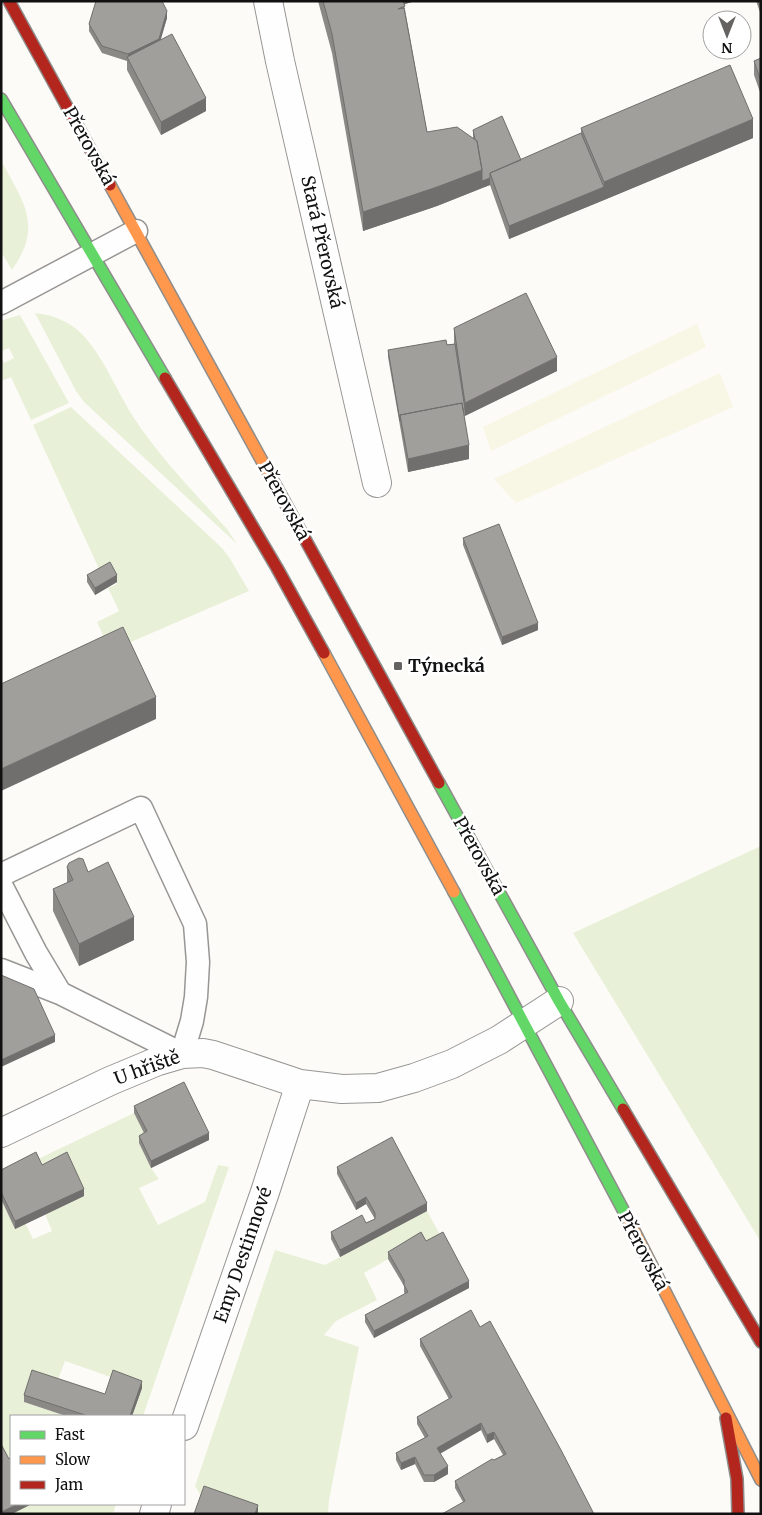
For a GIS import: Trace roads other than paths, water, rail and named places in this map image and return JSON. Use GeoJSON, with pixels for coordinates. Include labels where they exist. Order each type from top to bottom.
{"type":"FeatureCollection","features":[{"type":"Feature","properties":{"kind":"main road","name":"Přerovská"},"geometry":{"type":"LineString","coordinates":[[9,1],[559,1001],[761,1342]]}},
{"type":"Feature","properties":{"kind":"main road","name":"Přerovská"},"geometry":{"type":"LineString","coordinates":[[1,99],[277,568],[524,1023],[761,1480]]}},
{"type":"Feature","properties":{"kind":"main road"},"geometry":{"type":"LineString","coordinates":[[750,1322],[761,1335]]}},
{"type":"Feature","properties":{"kind":"main road"},"geometry":{"type":"LineString","coordinates":[[723,1404],[732,1451],[738,1514]]}},
{"type":"Feature","properties":{"kind":"street","name":"Stará Přerovská"},"geometry":{"type":"LineString","coordinates":[[268,1],[282,71],[377,483]]}},
{"type":"Feature","properties":{"kind":"street"},"geometry":{"type":"LineString","coordinates":[[300,1084],[342,1089],[378,1088],[414,1078],[452,1064],[499,1040],[559,1001]]}},
{"type":"Feature","properties":{"kind":"street","name":"U hřiště"},"geometry":{"type":"LineString","coordinates":[[1,1133],[110,1081],[158,1061],[182,1054],[203,1053],[213,1055],[300,1084]]}},
{"type":"Feature","properties":{"kind":"street","name":"Emy Destinnové"},"geometry":{"type":"LineString","coordinates":[[185,1423],[265,1192],[300,1084]]}},
{"type":"Feature","properties":{"kind":"lane"},"geometry":{"type":"LineString","coordinates":[[1,303],[136,231]]}},
{"type":"Feature","properties":{"kind":"lane"},"geometry":{"type":"LineString","coordinates":[[1,875],[141,808],[195,924],[198,962],[196,997],[192,1021],[182,1054],[60,993],[1,970]]}},
{"type":"Feature","properties":{"kind":"lane"},"geometry":{"type":"LineString","coordinates":[[1,884],[36,953],[60,993]]}},
{"type":"Feature","properties":{"kind":"place","name":"Týnecká"},"geometry":{"type":"Point","coordinates":[398,666]}}]}
